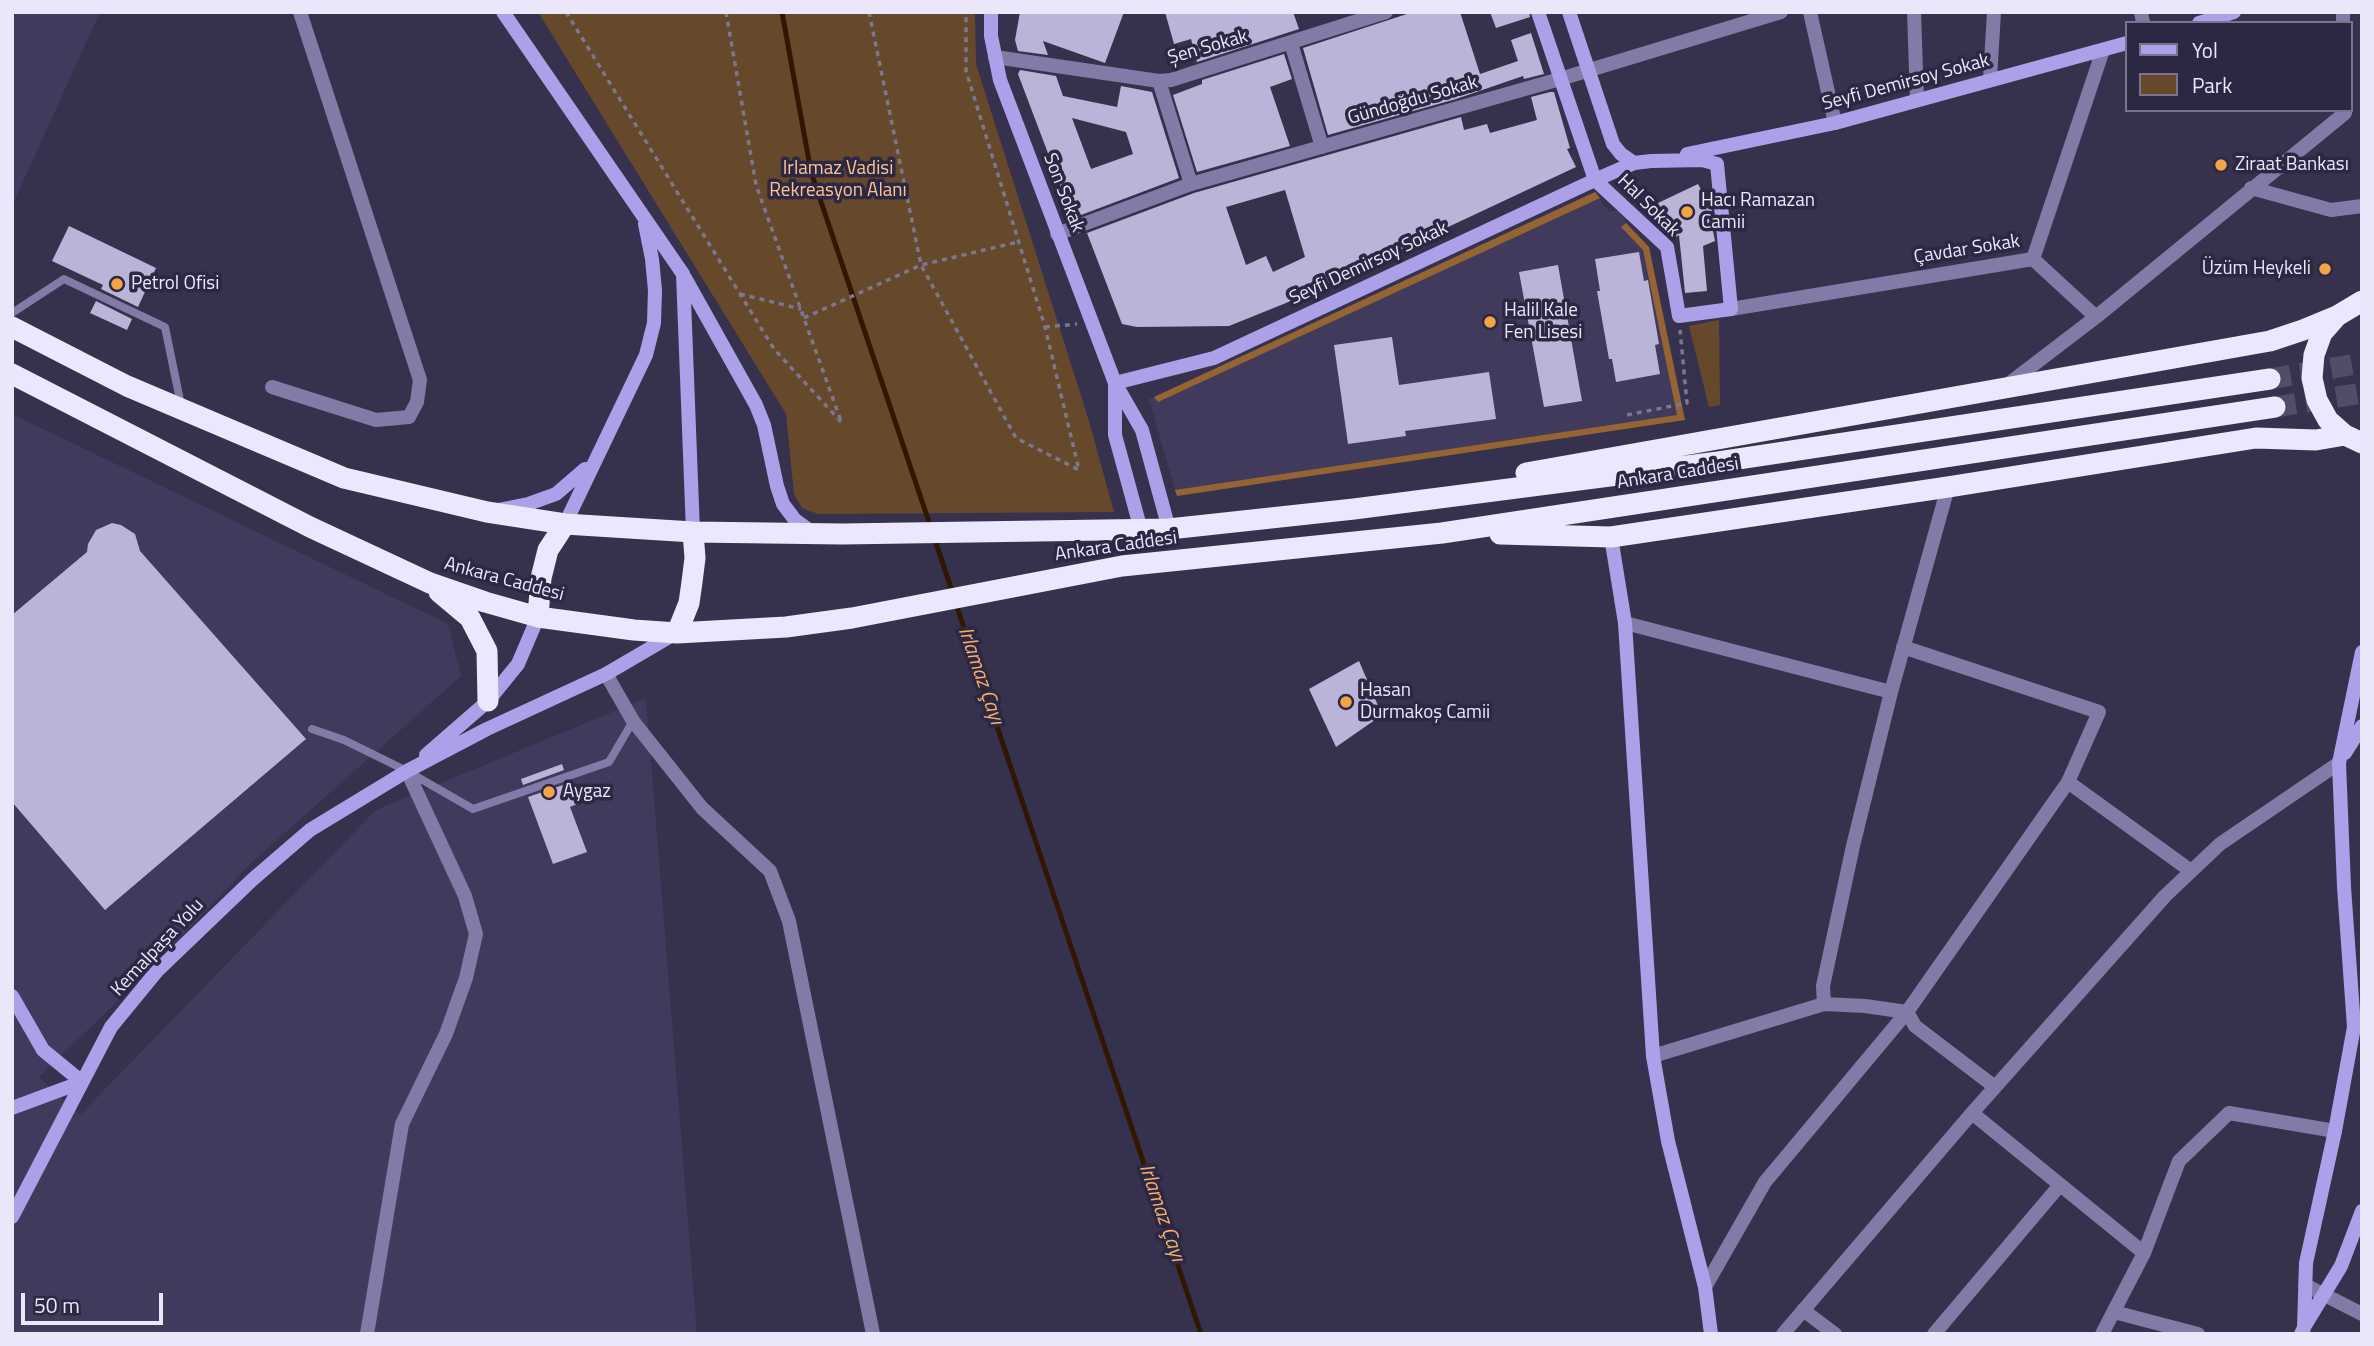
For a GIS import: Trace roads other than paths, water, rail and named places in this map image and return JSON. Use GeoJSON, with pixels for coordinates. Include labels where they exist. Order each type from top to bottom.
{"type":"FeatureCollection","features":[{"type":"Feature","properties":{"kind":"highway"},"geometry":{"type":"LineString","coordinates":[[1354,509],[1574,464],[2270,341],[2303,330],[2348,309]]}},
{"type":"Feature","properties":{"kind":"highway"},"geometry":{"type":"LineString","coordinates":[[2348,309],[2322,333],[2314,355],[2312,377],[2317,400],[2328,420],[2354,439]]}},
{"type":"Feature","properties":{"kind":"highway","name":"Ankara Caddesi"},"geometry":{"type":"LineString","coordinates":[[12,327],[127,386],[344,478],[487,512],[565,524],[693,532],[842,534],[1169,529],[1354,509],[1718,462],[2270,379]]}},
{"type":"Feature","properties":{"kind":"highway","name":"Ankara Caddesi"},"geometry":{"type":"LineString","coordinates":[[12,374],[310,527],[430,583],[538,617],[677,633],[786,627],[852,618],[1122,566],[1442,533],[2275,407]]}},
{"type":"Feature","properties":{"kind":"highway"},"geometry":{"type":"LineString","coordinates":[[1442,533],[1611,537],[2256,438],[2354,439]]}},
{"type":"Feature","properties":{"kind":"highway"},"geometry":{"type":"LineString","coordinates":[[538,617],[541,578],[548,550],[565,524]]}},
{"type":"Feature","properties":{"kind":"highway"},"geometry":{"type":"LineString","coordinates":[[677,633],[689,603],[695,558],[693,532]]}},
{"type":"Feature","properties":{"kind":"highway"},"geometry":{"type":"LineString","coordinates":[[430,583],[470,618],[487,652],[488,701]]}},
{"type":"Feature","properties":{"kind":"street"},"geometry":{"type":"LineString","coordinates":[[272,387],[376,420],[409,417],[417,402],[420,380],[300,12]]}},
{"type":"Feature","properties":{"kind":"street"},"geometry":{"type":"LineString","coordinates":[[503,12],[683,274],[756,405],[764,425],[776,486],[783,503],[795,520],[814,534]]}},
{"type":"Feature","properties":{"kind":"street","name":"Son Sokak"},"geometry":{"type":"LineString","coordinates":[[991,12],[1000,80],[1115,383]]}},
{"type":"Feature","properties":{"kind":"street","name":"Şen Sokak"},"geometry":{"type":"LineString","coordinates":[[995,57],[1158,81],[1183,77],[1387,12]]}},
{"type":"Feature","properties":{"kind":"street"},"geometry":{"type":"LineString","coordinates":[[1538,12],[1595,180]]}},
{"type":"Feature","properties":{"kind":"street"},"geometry":{"type":"LineString","coordinates":[[1569,12],[1613,144],[1634,163]]}},
{"type":"Feature","properties":{"kind":"street","name":"Gündoğdu Sokak"},"geometry":{"type":"LineString","coordinates":[[1058,234],[1191,184],[1560,79],[1781,12]]}},
{"type":"Feature","properties":{"kind":"street"},"geometry":{"type":"LineString","coordinates":[[1810,12],[1835,124]]}},
{"type":"Feature","properties":{"kind":"street"},"geometry":{"type":"LineString","coordinates":[[1914,12],[1917,100]]}},
{"type":"Feature","properties":{"kind":"street"},"geometry":{"type":"LineString","coordinates":[[1990,79],[1994,12]]}},
{"type":"Feature","properties":{"kind":"street"},"geometry":{"type":"LineString","coordinates":[[2205,21],[2234,12]]}},
{"type":"Feature","properties":{"kind":"street"},"geometry":{"type":"LineString","coordinates":[[1291,43],[1322,147]]}},
{"type":"Feature","properties":{"kind":"street","name":"Seyfi Demirsoy Sokak"},"geometry":{"type":"LineString","coordinates":[[1651,161],[1835,124],[2126,43]]}},
{"type":"Feature","properties":{"kind":"street","name":"Çavdar Sokak"},"geometry":{"type":"LineString","coordinates":[[1731,309],[2033,258],[2103,50]]}},
{"type":"Feature","properties":{"kind":"street"},"geometry":{"type":"LineString","coordinates":[[1158,81],[1191,184]]}},
{"type":"Feature","properties":{"kind":"street"},"geometry":{"type":"LineString","coordinates":[[2000,390],[2096,317],[2345,112]]}},
{"type":"Feature","properties":{"kind":"street","name":"Hal Sokak"},"geometry":{"type":"LineString","coordinates":[[1595,180],[1667,247],[1679,316],[1731,309],[1717,164],[1702,160],[1634,163]]}},
{"type":"Feature","properties":{"kind":"street","name":"Seyfi Demirsoy Sokak"},"geometry":{"type":"LineString","coordinates":[[1115,383],[1214,358],[1634,163]]}},
{"type":"Feature","properties":{"kind":"street"},"geometry":{"type":"LineString","coordinates":[[2251,188],[2331,210],[2362,206]]}},
{"type":"Feature","properties":{"kind":"street"},"geometry":{"type":"LineString","coordinates":[[565,524],[646,355],[654,323],[652,259],[643,216]]}},
{"type":"Feature","properties":{"kind":"street"},"geometry":{"type":"LineString","coordinates":[[2033,258],[2096,317]]}},
{"type":"Feature","properties":{"kind":"street"},"geometry":{"type":"LineString","coordinates":[[683,274],[693,532]]}},
{"type":"Feature","properties":{"kind":"street"},"geometry":{"type":"LineString","coordinates":[[2348,309],[2362,293]]}},
{"type":"Feature","properties":{"kind":"street"},"geometry":{"type":"LineString","coordinates":[[1115,383],[1142,430],[1169,529]]}},
{"type":"Feature","properties":{"kind":"street"},"geometry":{"type":"LineString","coordinates":[[1115,383],[1115,435],[1141,530]]}},
{"type":"Feature","properties":{"kind":"street"},"geometry":{"type":"LineString","coordinates":[[487,512],[528,504],[556,494],[594,461]]}},
{"type":"Feature","properties":{"kind":"street"},"geometry":{"type":"LineString","coordinates":[[1824,1004],[1825,973],[1853,846],[1891,692],[1948,487]]}},
{"type":"Feature","properties":{"kind":"street"},"geometry":{"type":"LineString","coordinates":[[1611,537],[1625,623],[1653,1056],[1668,1141],[1705,1287],[1711,1334]]}},
{"type":"Feature","properties":{"kind":"street","name":"Kemalpaşa Yolu"},"geometry":{"type":"LineString","coordinates":[[407,771],[488,701],[517,664],[538,617]]}},
{"type":"Feature","properties":{"kind":"street"},"geometry":{"type":"LineString","coordinates":[[1625,623],[1891,692]]}},
{"type":"Feature","properties":{"kind":"street","name":"Kemalpaşa Yolu"},"geometry":{"type":"LineString","coordinates":[[12,1217],[111,1027],[150,981],[252,880],[310,830],[407,771],[498,724],[606,674],[677,633]]}},
{"type":"Feature","properties":{"kind":"street"},"geometry":{"type":"LineString","coordinates":[[1705,1287],[1765,1182],[1907,1012],[2068,782],[2099,712],[1903,647]]}},
{"type":"Feature","properties":{"kind":"street"},"geometry":{"type":"LineString","coordinates":[[2302,1331],[2306,1264],[2354,1027],[2339,763],[2362,652]]}},
{"type":"Feature","properties":{"kind":"street"},"geometry":{"type":"LineString","coordinates":[[606,674],[633,721],[702,808],[770,871],[789,920],[873,1334]]}},
{"type":"Feature","properties":{"kind":"street"},"geometry":{"type":"LineString","coordinates":[[1783,1334],[1972,1113],[2165,896],[2220,844],[2339,763],[2362,726]]}},
{"type":"Feature","properties":{"kind":"street"},"geometry":{"type":"LineString","coordinates":[[367,1334],[402,1124],[446,1034],[466,978],[476,934],[465,896],[407,771]]}},
{"type":"Feature","properties":{"kind":"street"},"geometry":{"type":"LineString","coordinates":[[2068,782],[2191,871]]}},
{"type":"Feature","properties":{"kind":"street"},"geometry":{"type":"LineString","coordinates":[[12,996],[43,1050],[82,1082]]}},
{"type":"Feature","properties":{"kind":"street"},"geometry":{"type":"LineString","coordinates":[[1653,1056],[1824,1004],[1907,1012]]}},
{"type":"Feature","properties":{"kind":"street"},"geometry":{"type":"LineString","coordinates":[[1907,1012],[1914,1026],[1995,1087]]}},
{"type":"Feature","properties":{"kind":"street"},"geometry":{"type":"LineString","coordinates":[[12,1108],[82,1082]]}},
{"type":"Feature","properties":{"kind":"street"},"geometry":{"type":"LineString","coordinates":[[1972,1113],[2144,1253]]}},
{"type":"Feature","properties":{"kind":"street"},"geometry":{"type":"LineString","coordinates":[[2102,1334],[2144,1253],[2179,1161],[2229,1113],[2335,1131]]}},
{"type":"Feature","properties":{"kind":"street"},"geometry":{"type":"LineString","coordinates":[[1934,1334],[2060,1185]]}},
{"type":"Feature","properties":{"kind":"street"},"geometry":{"type":"LineString","coordinates":[[2302,1331],[2341,1266],[2362,1211]]}},
{"type":"Feature","properties":{"kind":"street"},"geometry":{"type":"LineString","coordinates":[[2305,1285],[2362,1314]]}},
{"type":"Feature","properties":{"kind":"street"},"geometry":{"type":"LineString","coordinates":[[1803,1310],[1835,1334]]}},
{"type":"Feature","properties":{"kind":"street"},"geometry":{"type":"LineString","coordinates":[[2114,1312],[2198,1334]]}},
{"type":"Feature","properties":{"kind":"lane"},"geometry":{"type":"LineString","coordinates":[[12,313],[64,279],[165,327],[181,408]]}},
{"type":"Feature","properties":{"kind":"lane"},"geometry":{"type":"LineString","coordinates":[[312,729],[344,740],[407,771],[473,809],[609,762],[633,721]]}},
{"type":"Feature","properties":{"kind":"waterway","name":"Irlamaz Çayı"},"geometry":{"type":"LineString","coordinates":[[782,12],[811,172],[931,528]]}},
{"type":"Feature","properties":{"kind":"waterway","name":"Irlamaz Çayı"},"geometry":{"type":"LineString","coordinates":[[934,537],[953,594]]}},
{"type":"Feature","properties":{"kind":"waterway","name":"Irlamaz Çayı"},"geometry":{"type":"LineString","coordinates":[[956,604],[1201,1334]]}},
{"type":"Feature","properties":{"kind":"tunnel"},"geometry":{"type":"LineString","coordinates":[[2270,379],[2362,363]]}},
{"type":"Feature","properties":{"kind":"tunnel"},"geometry":{"type":"LineString","coordinates":[[2275,407],[2362,393]]}},
{"type":"Feature","properties":{"kind":"place","name":"Ziraat Bankası"},"geometry":{"type":"Point","coordinates":[2221,165]}},
{"type":"Feature","properties":{"kind":"place","name":"Hacı Ramazan Camii"},"geometry":{"type":"Point","coordinates":[1687,212]}},
{"type":"Feature","properties":{"kind":"place","name":"Üzüm Heykeli"},"geometry":{"type":"Point","coordinates":[2325,269]}},
{"type":"Feature","properties":{"kind":"place","name":"Petrol Ofisi"},"geometry":{"type":"Point","coordinates":[117,284]}},
{"type":"Feature","properties":{"kind":"place","name":"Halil Kale Fen Lisesi"},"geometry":{"type":"Point","coordinates":[1490,322]}},
{"type":"Feature","properties":{"kind":"place","name":"Hasan Durmakoş Camii"},"geometry":{"type":"Point","coordinates":[1346,702]}},
{"type":"Feature","properties":{"kind":"place","name":"Aygaz"},"geometry":{"type":"Point","coordinates":[549,792]}},
{"type":"Feature","properties":{"kind":"park label","name":"Irlamaz Vadisi Rekreasyon Alanı"},"geometry":{"type":"Point","coordinates":[838,180]}}]}
